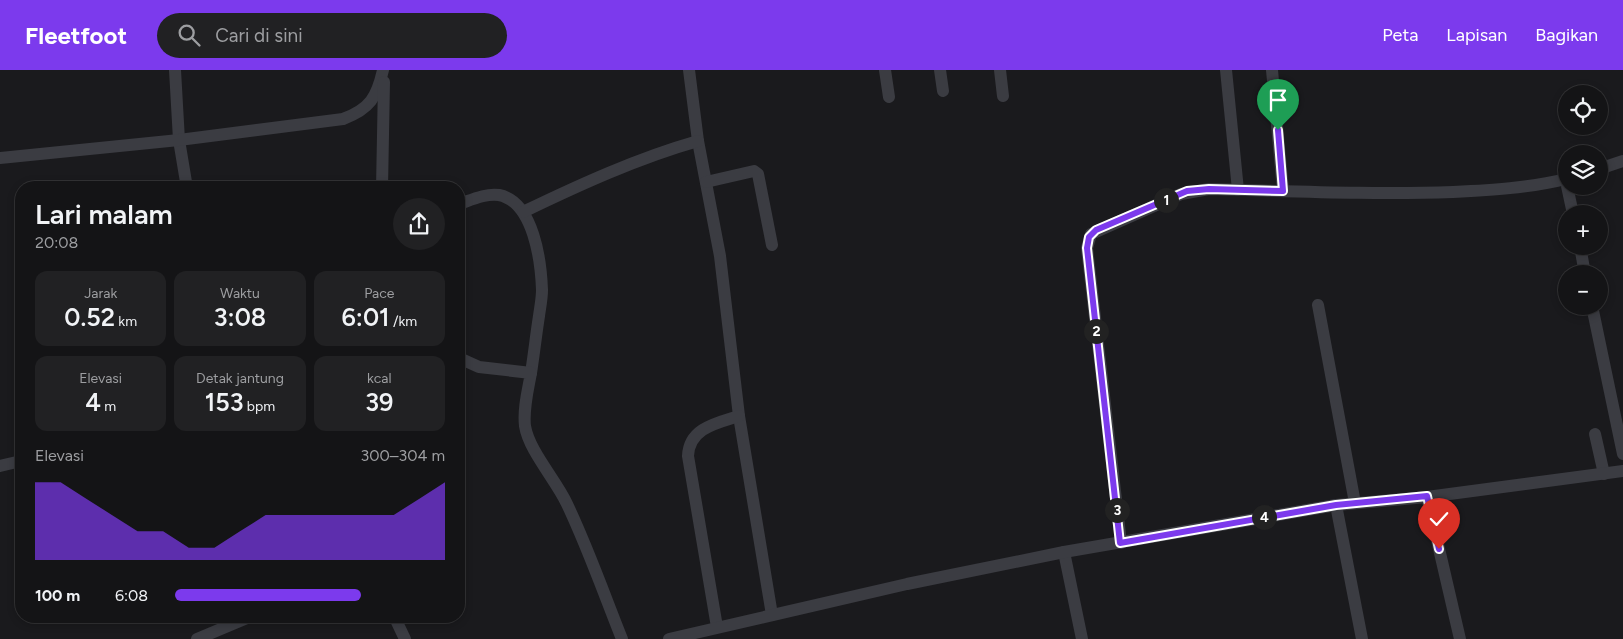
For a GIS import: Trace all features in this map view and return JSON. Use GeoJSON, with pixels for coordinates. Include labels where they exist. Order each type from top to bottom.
{"type":"FeatureCollection","features":[{"type":"Feature","properties":{"kind":"street"},"geometry":{"type":"LineString","coordinates":[[175,70],[178,140],[186,181]]}},
{"type":"Feature","properties":{"kind":"street"},"geometry":{"type":"LineString","coordinates":[[0,158],[178,140],[343,119],[356,114],[364,108],[378,91],[384,70]]}},
{"type":"Feature","properties":{"kind":"street"},"geometry":{"type":"LineString","coordinates":[[382,181],[384,70]]}},
{"type":"Feature","properties":{"kind":"street"},"geometry":{"type":"LineString","coordinates":[[689,70],[698,142],[720,256],[740,416],[772,615]]}},
{"type":"Feature","properties":{"kind":"street"},"geometry":{"type":"LineString","coordinates":[[885,70],[888,97]]}},
{"type":"Feature","properties":{"kind":"street"},"geometry":{"type":"LineString","coordinates":[[940,70],[943,92]]}},
{"type":"Feature","properties":{"kind":"street"},"geometry":{"type":"LineString","coordinates":[[1000,70],[1003,96]]}},
{"type":"Feature","properties":{"kind":"street"},"geometry":{"type":"LineString","coordinates":[[1226,70],[1238,190]]}},
{"type":"Feature","properties":{"kind":"street"},"geometry":{"type":"LineString","coordinates":[[1272,70],[1283,191]]}},
{"type":"Feature","properties":{"kind":"street"},"geometry":{"type":"LineString","coordinates":[[523,212],[601,177],[674,148],[698,142]]}},
{"type":"Feature","properties":{"kind":"street"},"geometry":{"type":"LineString","coordinates":[[1608,166],[1623,161]]}},
{"type":"Feature","properties":{"kind":"street"},"geometry":{"type":"LineString","coordinates":[[706,182],[754,171],[758,174],[772,245]]}},
{"type":"Feature","properties":{"kind":"street"},"geometry":{"type":"LineString","coordinates":[[1120,543],[1087,248],[1089,237],[1096,230],[1187,191],[1209,189],[1414,194],[1493,190],[1558,181]]}},
{"type":"Feature","properties":{"kind":"street"},"geometry":{"type":"LineString","coordinates":[[465,202],[490,195],[511,199],[523,212],[535,238],[542,291],[525,408],[525,426],[530,442],[566,503],[622,639]]}},
{"type":"Feature","properties":{"kind":"street"},"geometry":{"type":"LineString","coordinates":[[1318,305],[1355,503]]}},
{"type":"Feature","properties":{"kind":"street"},"geometry":{"type":"LineString","coordinates":[[1595,315],[1617,395],[1623,454]]}},
{"type":"Feature","properties":{"kind":"street"},"geometry":{"type":"LineString","coordinates":[[465,361],[479,367],[531,373]]}},
{"type":"Feature","properties":{"kind":"street"},"geometry":{"type":"LineString","coordinates":[[717,627],[688,456],[688,446],[701,430],[715,423],[740,416]]}},
{"type":"Feature","properties":{"kind":"street"},"geometry":{"type":"LineString","coordinates":[[1595,434],[1604,474]]}},
{"type":"Feature","properties":{"kind":"street"},"geometry":{"type":"LineString","coordinates":[[0,466],[15,462]]}},
{"type":"Feature","properties":{"kind":"street"},"geometry":{"type":"LineString","coordinates":[[669,639],[907,584],[1064,552],[1336,505],[1427,496],[1623,471]]}},
{"type":"Feature","properties":{"kind":"street"},"geometry":{"type":"LineString","coordinates":[[1427,496],[1460,639]]}},
{"type":"Feature","properties":{"kind":"street"},"geometry":{"type":"LineString","coordinates":[[1336,505],[1362,639]]}},
{"type":"Feature","properties":{"kind":"street"},"geometry":{"type":"LineString","coordinates":[[1064,552],[1082,639]]}},
{"type":"Feature","properties":{"kind":"street"},"geometry":{"type":"LineString","coordinates":[[197,639],[235,623]]}},
{"type":"Feature","properties":{"kind":"street"},"geometry":{"type":"LineString","coordinates":[[397,623],[405,639]]}},
{"type":"Feature","properties":{"kind":"route"},"geometry":{"type":"LineString","coordinates":[[1278,130],[1283,191],[1209,189],[1187,191],[1096,230],[1089,237],[1087,248],[1120,543],[1336,505],[1427,496],[1439,549]]}}]}
